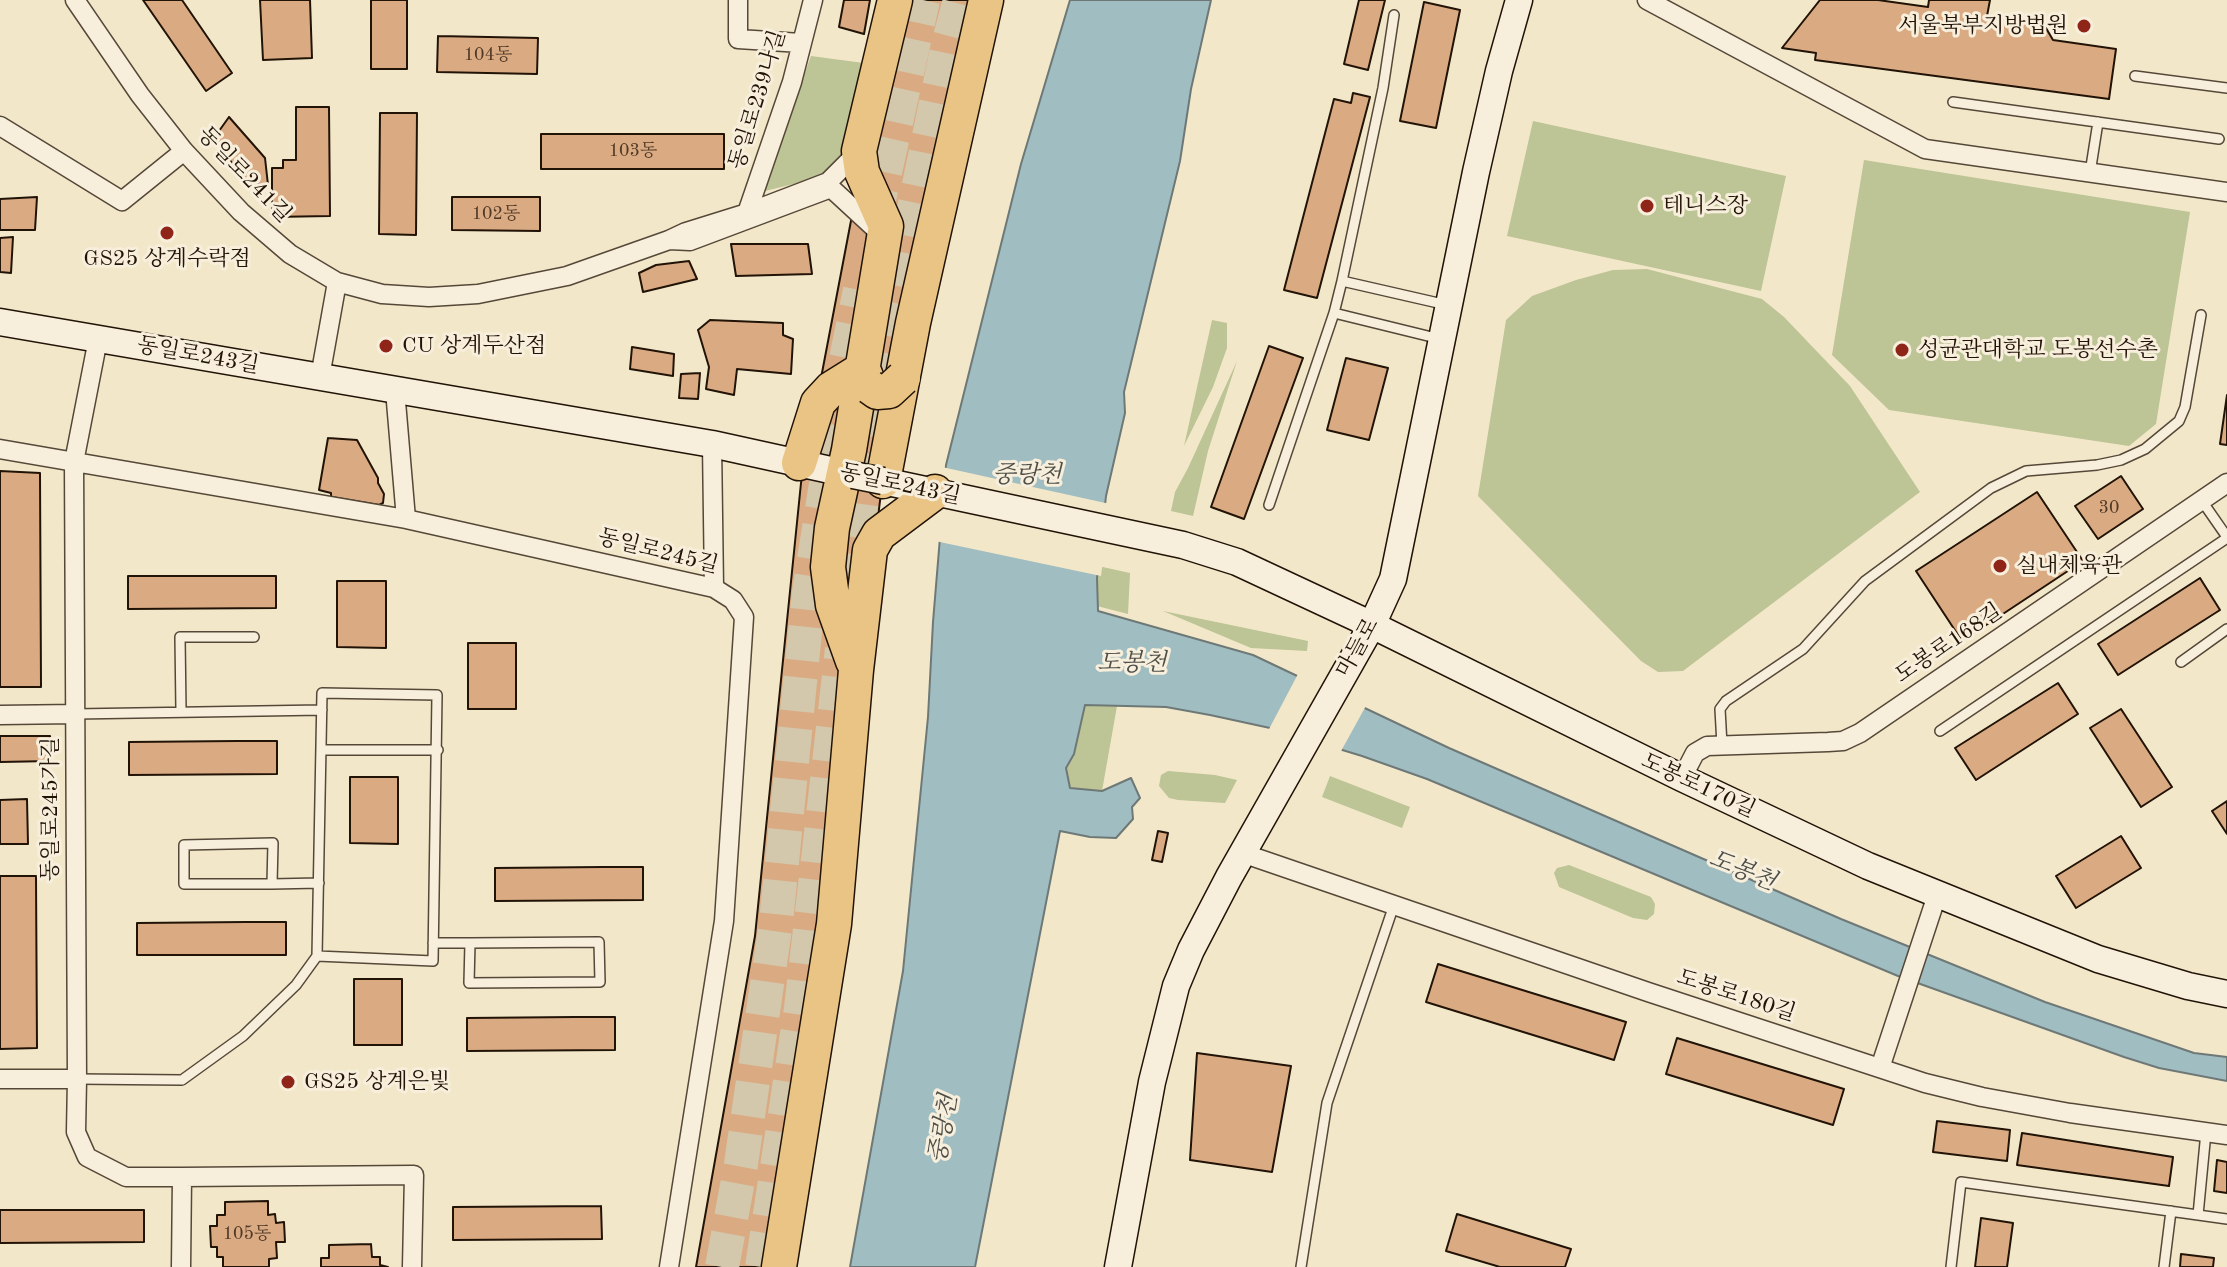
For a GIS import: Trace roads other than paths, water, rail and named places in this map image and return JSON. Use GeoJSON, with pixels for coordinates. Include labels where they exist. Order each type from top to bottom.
{"type":"FeatureCollection","features":[{"type":"Feature","properties":{"kind":"highway"},"geometry":{"type":"LineString","coordinates":[[860,476],[867,378],[886,226],[862,172],[859,151],[895,0]]}},
{"type":"Feature","properties":{"kind":"highway"},"geometry":{"type":"LineString","coordinates":[[854,664],[833,605],[828,567],[832,528],[860,476],[903,378],[986,0]]}},
{"type":"Feature","properties":{"kind":"highway"},"geometry":{"type":"LineString","coordinates":[[867,378],[877,392],[889,391],[903,378]]}},
{"type":"Feature","properties":{"kind":"highway"},"geometry":{"type":"LineString","coordinates":[[799,463],[818,403],[831,389],[867,378]]}},
{"type":"Feature","properties":{"kind":"highway"},"geometry":{"type":"LineString","coordinates":[[779,1267],[834,924],[854,664],[870,550],[879,534],[935,492]]}},
{"type":"Feature","properties":{"kind":"main road","name":"마들로"},"geometry":{"type":"LineString","coordinates":[[1118,1267],[1167,1013],[1191,950],[1242,853],[1372,625],[1393,579],[1476,172],[1519,0]]}},
{"type":"Feature","properties":{"kind":"main road","name":"동일로243길"},"geometry":{"type":"LineString","coordinates":[[0,322],[712,444],[1183,545]]}},
{"type":"Feature","properties":{"kind":"main road","name":"도봉로170길"},"geometry":{"type":"LineString","coordinates":[[1183,545],[1237,562],[1682,778],[1937,895],[2098,959],[2188,986],[2227,994]]}},
{"type":"Feature","properties":{"kind":"street","name":"동일로241길"},"geometry":{"type":"LineString","coordinates":[[75,0],[140,95],[184,151],[241,212],[290,254],[337,282],[382,294],[429,297],[478,294],[567,276],[828,182],[859,151]]}},
{"type":"Feature","properties":{"kind":"street"},"geometry":{"type":"LineString","coordinates":[[738,0],[738,39],[801,43]]}},
{"type":"Feature","properties":{"kind":"street","name":"동일로239나길"},"geometry":{"type":"LineString","coordinates":[[747,213],[792,82],[813,0]]}},
{"type":"Feature","properties":{"kind":"street"},"geometry":{"type":"LineString","coordinates":[[1647,0],[1925,149],[2227,192]]}},
{"type":"Feature","properties":{"kind":"street"},"geometry":{"type":"LineString","coordinates":[[0,126],[122,201],[184,151]]}},
{"type":"Feature","properties":{"kind":"street","name":"동일로241길"},"geometry":{"type":"LineString","coordinates":[[669,240],[690,241],[831,188],[884,236]]}},
{"type":"Feature","properties":{"kind":"street"},"geometry":{"type":"LineString","coordinates":[[320,377],[337,282]]}},
{"type":"Feature","properties":{"kind":"street","name":"동일로245가길"},"geometry":{"type":"LineString","coordinates":[[98,339],[74,462],[76,1132],[87,1157],[126,1177],[414,1175],[412,1267]]}},
{"type":"Feature","properties":{"kind":"street"},"geometry":{"type":"LineString","coordinates":[[395,390],[406,519]]}},
{"type":"Feature","properties":{"kind":"street"},"geometry":{"type":"LineString","coordinates":[[712,444],[714,588]]}},
{"type":"Feature","properties":{"kind":"street","name":"동일로245길"},"geometry":{"type":"LineString","coordinates":[[0,449],[406,519],[714,588],[733,600],[744,617],[724,921],[669,1267]]}},
{"type":"Feature","properties":{"kind":"street","name":"도봉로168길"},"geometry":{"type":"LineString","coordinates":[[1682,778],[1699,750],[1707,746],[1843,741],[1860,733],[2227,483]]}},
{"type":"Feature","properties":{"kind":"street"},"geometry":{"type":"LineString","coordinates":[[0,715],[75,714]]}},
{"type":"Feature","properties":{"kind":"street","name":"도봉로180길"},"geometry":{"type":"LineString","coordinates":[[1242,853],[1648,992],[1883,1060],[1925,1083],[2070,1113],[2227,1135]]}},
{"type":"Feature","properties":{"kind":"street"},"geometry":{"type":"LineString","coordinates":[[1883,1060],[1937,895]]}},
{"type":"Feature","properties":{"kind":"street"},"geometry":{"type":"LineString","coordinates":[[0,1079],[77,1079]]}},
{"type":"Feature","properties":{"kind":"street"},"geometry":{"type":"LineString","coordinates":[[181,1267],[182,1177]]}},
{"type":"Feature","properties":{"kind":"lane"},"geometry":{"type":"LineString","coordinates":[[1269,505],[1334,313],[1383,88],[1394,15]]}},
{"type":"Feature","properties":{"kind":"lane"},"geometry":{"type":"LineString","coordinates":[[2135,76],[2227,88]]}},
{"type":"Feature","properties":{"kind":"lane"},"geometry":{"type":"LineString","coordinates":[[1953,102],[2219,139]]}},
{"type":"Feature","properties":{"kind":"lane"},"geometry":{"type":"LineString","coordinates":[[2090,173],[2098,122]]}},
{"type":"Feature","properties":{"kind":"lane"},"geometry":{"type":"LineString","coordinates":[[1342,281],[1450,306]]}},
{"type":"Feature","properties":{"kind":"lane"},"geometry":{"type":"LineString","coordinates":[[1334,313],[1442,340]]}},
{"type":"Feature","properties":{"kind":"lane"},"geometry":{"type":"LineString","coordinates":[[1722,745],[1720,709],[1726,701],[1803,649],[1865,581],[1991,488],[2026,471],[2121,460],[2145,449],[2179,421],[2185,407],[2201,315]]}},
{"type":"Feature","properties":{"kind":"lane"},"geometry":{"type":"LineString","coordinates":[[1940,731],[2227,537],[2202,501]]}},
{"type":"Feature","properties":{"kind":"lane"},"geometry":{"type":"LineString","coordinates":[[2181,662],[2227,629]]}},
{"type":"Feature","properties":{"kind":"lane"},"geometry":{"type":"LineString","coordinates":[[181,711],[180,637],[254,637]]}},
{"type":"Feature","properties":{"kind":"lane"},"geometry":{"type":"LineString","coordinates":[[77,1079],[182,1080],[243,1036],[296,985],[317,956],[322,693],[437,695],[433,961],[317,956]]}},
{"type":"Feature","properties":{"kind":"lane"},"geometry":{"type":"LineString","coordinates":[[75,714],[322,710]]}},
{"type":"Feature","properties":{"kind":"lane"},"geometry":{"type":"LineString","coordinates":[[321,750],[438,750]]}},
{"type":"Feature","properties":{"kind":"lane"},"geometry":{"type":"LineString","coordinates":[[272,884],[273,843],[184,845],[184,884],[272,884],[319,883]]}},
{"type":"Feature","properties":{"kind":"lane"},"geometry":{"type":"LineString","coordinates":[[1301,1267],[1327,1103],[1394,905]]}},
{"type":"Feature","properties":{"kind":"lane"},"geometry":{"type":"LineString","coordinates":[[433,943],[599,942],[600,982],[469,983],[470,943]]}},
{"type":"Feature","properties":{"kind":"lane"},"geometry":{"type":"LineString","coordinates":[[2198,1215],[2206,1132]]}},
{"type":"Feature","properties":{"kind":"lane"},"geometry":{"type":"LineString","coordinates":[[1951,1267],[1961,1182],[2227,1219]]}},
{"type":"Feature","properties":{"kind":"lane"},"geometry":{"type":"LineString","coordinates":[[2164,1267],[2171,1211]]}},
{"type":"Feature","properties":{"kind":"water","name":"중랑천"},"geometry":{"type":"Polygon","coordinates":[[[1070,0],[1211,0],[1191,89],[1180,161],[1124,392],[1125,413],[1106,496],[1097,578],[1098,611],[1253,655],[1449,748],[1841,919],[2045,1002],[2194,1053],[2227,1057],[2227,1081],[2159,1068],[2124,1057],[1898,976],[1427,779],[1362,756],[1270,728],[1210,715],[1166,707],[1085,705],[1074,754],[1066,768],[1070,788],[1102,791],[1131,778],[1140,798],[1132,807],[1133,819],[1116,838],[1060,831],[975,1267],[850,1267],[903,971],[928,717],[946,465],[1021,164],[1070,0]]]}},
{"type":"Feature","properties":{"kind":"tunnel"},"geometry":{"type":"LineString","coordinates":[[874,222],[923,0]]}},
{"type":"Feature","properties":{"kind":"tunnel"},"geometry":{"type":"LineString","coordinates":[[849,588],[882,363],[960,0]]}},
{"type":"Feature","properties":{"kind":"tunnel"},"geometry":{"type":"LineString","coordinates":[[722,1267],[741,1164],[776,922],[809,592],[844,369],[860,290]]}},
{"type":"Feature","properties":{"kind":"tunnel"},"geometry":{"type":"LineString","coordinates":[[762,1267],[801,1008],[842,649]]}},
{"type":"Feature","properties":{"kind":"place","name":"서울북부지방법원"},"geometry":{"type":"Point","coordinates":[2084,26]}},
{"type":"Feature","properties":{"kind":"place","name":"테니스장"},"geometry":{"type":"Point","coordinates":[1647,206]}},
{"type":"Feature","properties":{"kind":"place","name":"GS25 상계수락점"},"geometry":{"type":"Point","coordinates":[167,233]}},
{"type":"Feature","properties":{"kind":"place","name":"CU 상계두산점"},"geometry":{"type":"Point","coordinates":[386,346]}},
{"type":"Feature","properties":{"kind":"place","name":"성균관대학교 도봉선수촌"},"geometry":{"type":"Point","coordinates":[1902,350]}},
{"type":"Feature","properties":{"kind":"place","name":"실내체육관"},"geometry":{"type":"Point","coordinates":[2000,566]}},
{"type":"Feature","properties":{"kind":"place","name":"GS25 상계은빛"},"geometry":{"type":"Point","coordinates":[288,1082]}},
{"type":"Feature","properties":{"kind":"water label","name":"도봉천"},"geometry":{"type":"Point","coordinates":[1132,664]}},
{"type":"Feature","properties":{"kind":"water label","name":"도봉천"},"geometry":{"type":"Point","coordinates":[1742,871]}}]}
